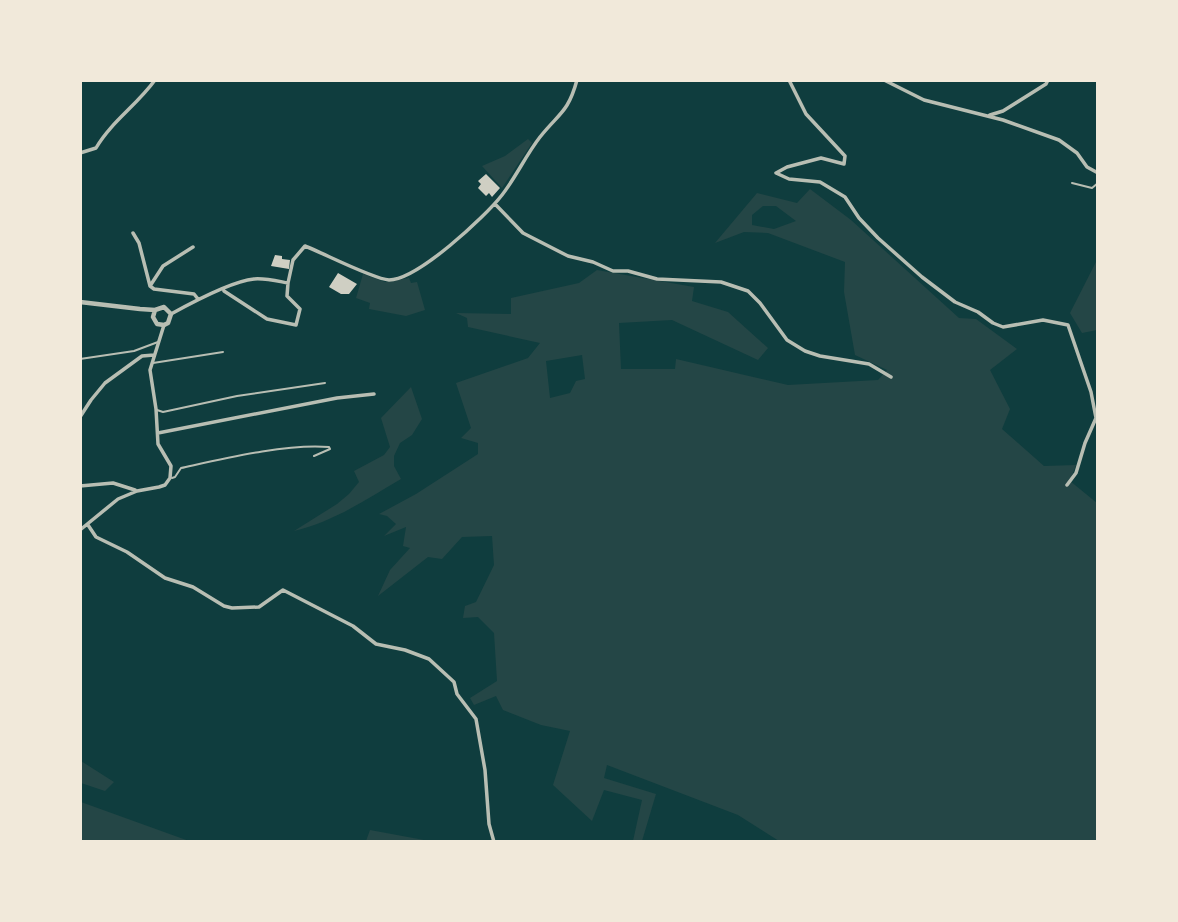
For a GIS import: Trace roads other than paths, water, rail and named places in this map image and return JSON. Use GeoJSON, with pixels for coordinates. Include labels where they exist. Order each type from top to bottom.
{"type":"FeatureCollection","features":[{"type":"Feature","properties":{"kind":"street"},"geometry":{"type":"LineString","coordinates":[[80,153],[96,148],[105,133],[128,113],[155,80]]}},
{"type":"Feature","properties":{"kind":"street"},"geometry":{"type":"LineString","coordinates":[[222,290],[231,293],[267,319],[296,326],[300,309],[287,296],[288,283],[293,260],[305,246],[389,280],[412,274],[495,204],[539,138],[568,107],[577,80]]}},
{"type":"Feature","properties":{"kind":"street"},"geometry":{"type":"LineString","coordinates":[[789,80],[806,114],[845,156],[844,164],[821,158],[787,167],[776,173],[789,179],[820,182],[845,197],[859,218],[878,238],[922,277],[955,302],[978,312],[993,323],[1003,327],[1043,320],[1068,325],[1097,417],[1085,443],[1076,473],[1067,485]]}},
{"type":"Feature","properties":{"kind":"street"},"geometry":{"type":"LineString","coordinates":[[884,80],[924,100],[988,116],[1059,140],[1097,173]]}},
{"type":"Feature","properties":{"kind":"street"},"geometry":{"type":"LineString","coordinates":[[988,116],[1003,111],[1048,80]]}},
{"type":"Feature","properties":{"kind":"street"},"geometry":{"type":"LineString","coordinates":[[495,204],[523,233],[568,256],[593,262],[613,271],[636,273],[665,281],[721,282],[748,291],[787,340],[820,356],[869,364],[891,377]]}},
{"type":"Feature","properties":{"kind":"street"},"geometry":{"type":"LineString","coordinates":[[133,233],[139,243],[150,286],[154,289],[194,294],[198,299]]}},
{"type":"Feature","properties":{"kind":"street"},"geometry":{"type":"LineString","coordinates":[[150,286],[163,267],[193,247]]}},
{"type":"Feature","properties":{"kind":"street"},"geometry":{"type":"LineString","coordinates":[[80,530],[118,499],[137,491],[165,485],[170,478],[171,466],[158,444],[151,380],[154,355],[164,325],[168,323],[171,314],[198,299],[239,283],[256,279],[288,283]]}},
{"type":"Feature","properties":{"kind":"street"},"geometry":{"type":"LineString","coordinates":[[80,302],[155,310],[164,307],[171,314]]}},
{"type":"Feature","properties":{"kind":"street"},"geometry":{"type":"LineString","coordinates":[[155,310],[154,321],[164,325]]}},
{"type":"Feature","properties":{"kind":"street"},"geometry":{"type":"LineString","coordinates":[[80,417],[106,383],[142,356],[154,355]]}},
{"type":"Feature","properties":{"kind":"street"},"geometry":{"type":"LineString","coordinates":[[158,433],[337,397],[374,394]]}},
{"type":"Feature","properties":{"kind":"street"},"geometry":{"type":"LineString","coordinates":[[80,486],[113,483],[137,491]]}},
{"type":"Feature","properties":{"kind":"street"},"geometry":{"type":"LineString","coordinates":[[88,525],[96,537],[127,552],[165,578],[193,587],[224,606],[259,607],[283,590],[353,626],[376,645],[405,650],[429,659],[454,682],[457,694],[476,719],[485,770],[489,824],[494,842]]}},
{"type":"Feature","properties":{"kind":"lane"},"geometry":{"type":"LineString","coordinates":[[1072,183],[1092,188],[1097,183]]}},
{"type":"Feature","properties":{"kind":"lane"},"geometry":{"type":"LineString","coordinates":[[80,359],[134,351],[159,342]]}},
{"type":"Feature","properties":{"kind":"lane"},"geometry":{"type":"LineString","coordinates":[[152,363],[160,364],[223,352]]}},
{"type":"Feature","properties":{"kind":"lane"},"geometry":{"type":"LineString","coordinates":[[156,409],[163,412],[237,396],[324,383]]}},
{"type":"Feature","properties":{"kind":"lane"},"geometry":{"type":"LineString","coordinates":[[170,478],[175,477],[181,468],[301,446],[329,447],[330,449],[314,456]]}}]}
